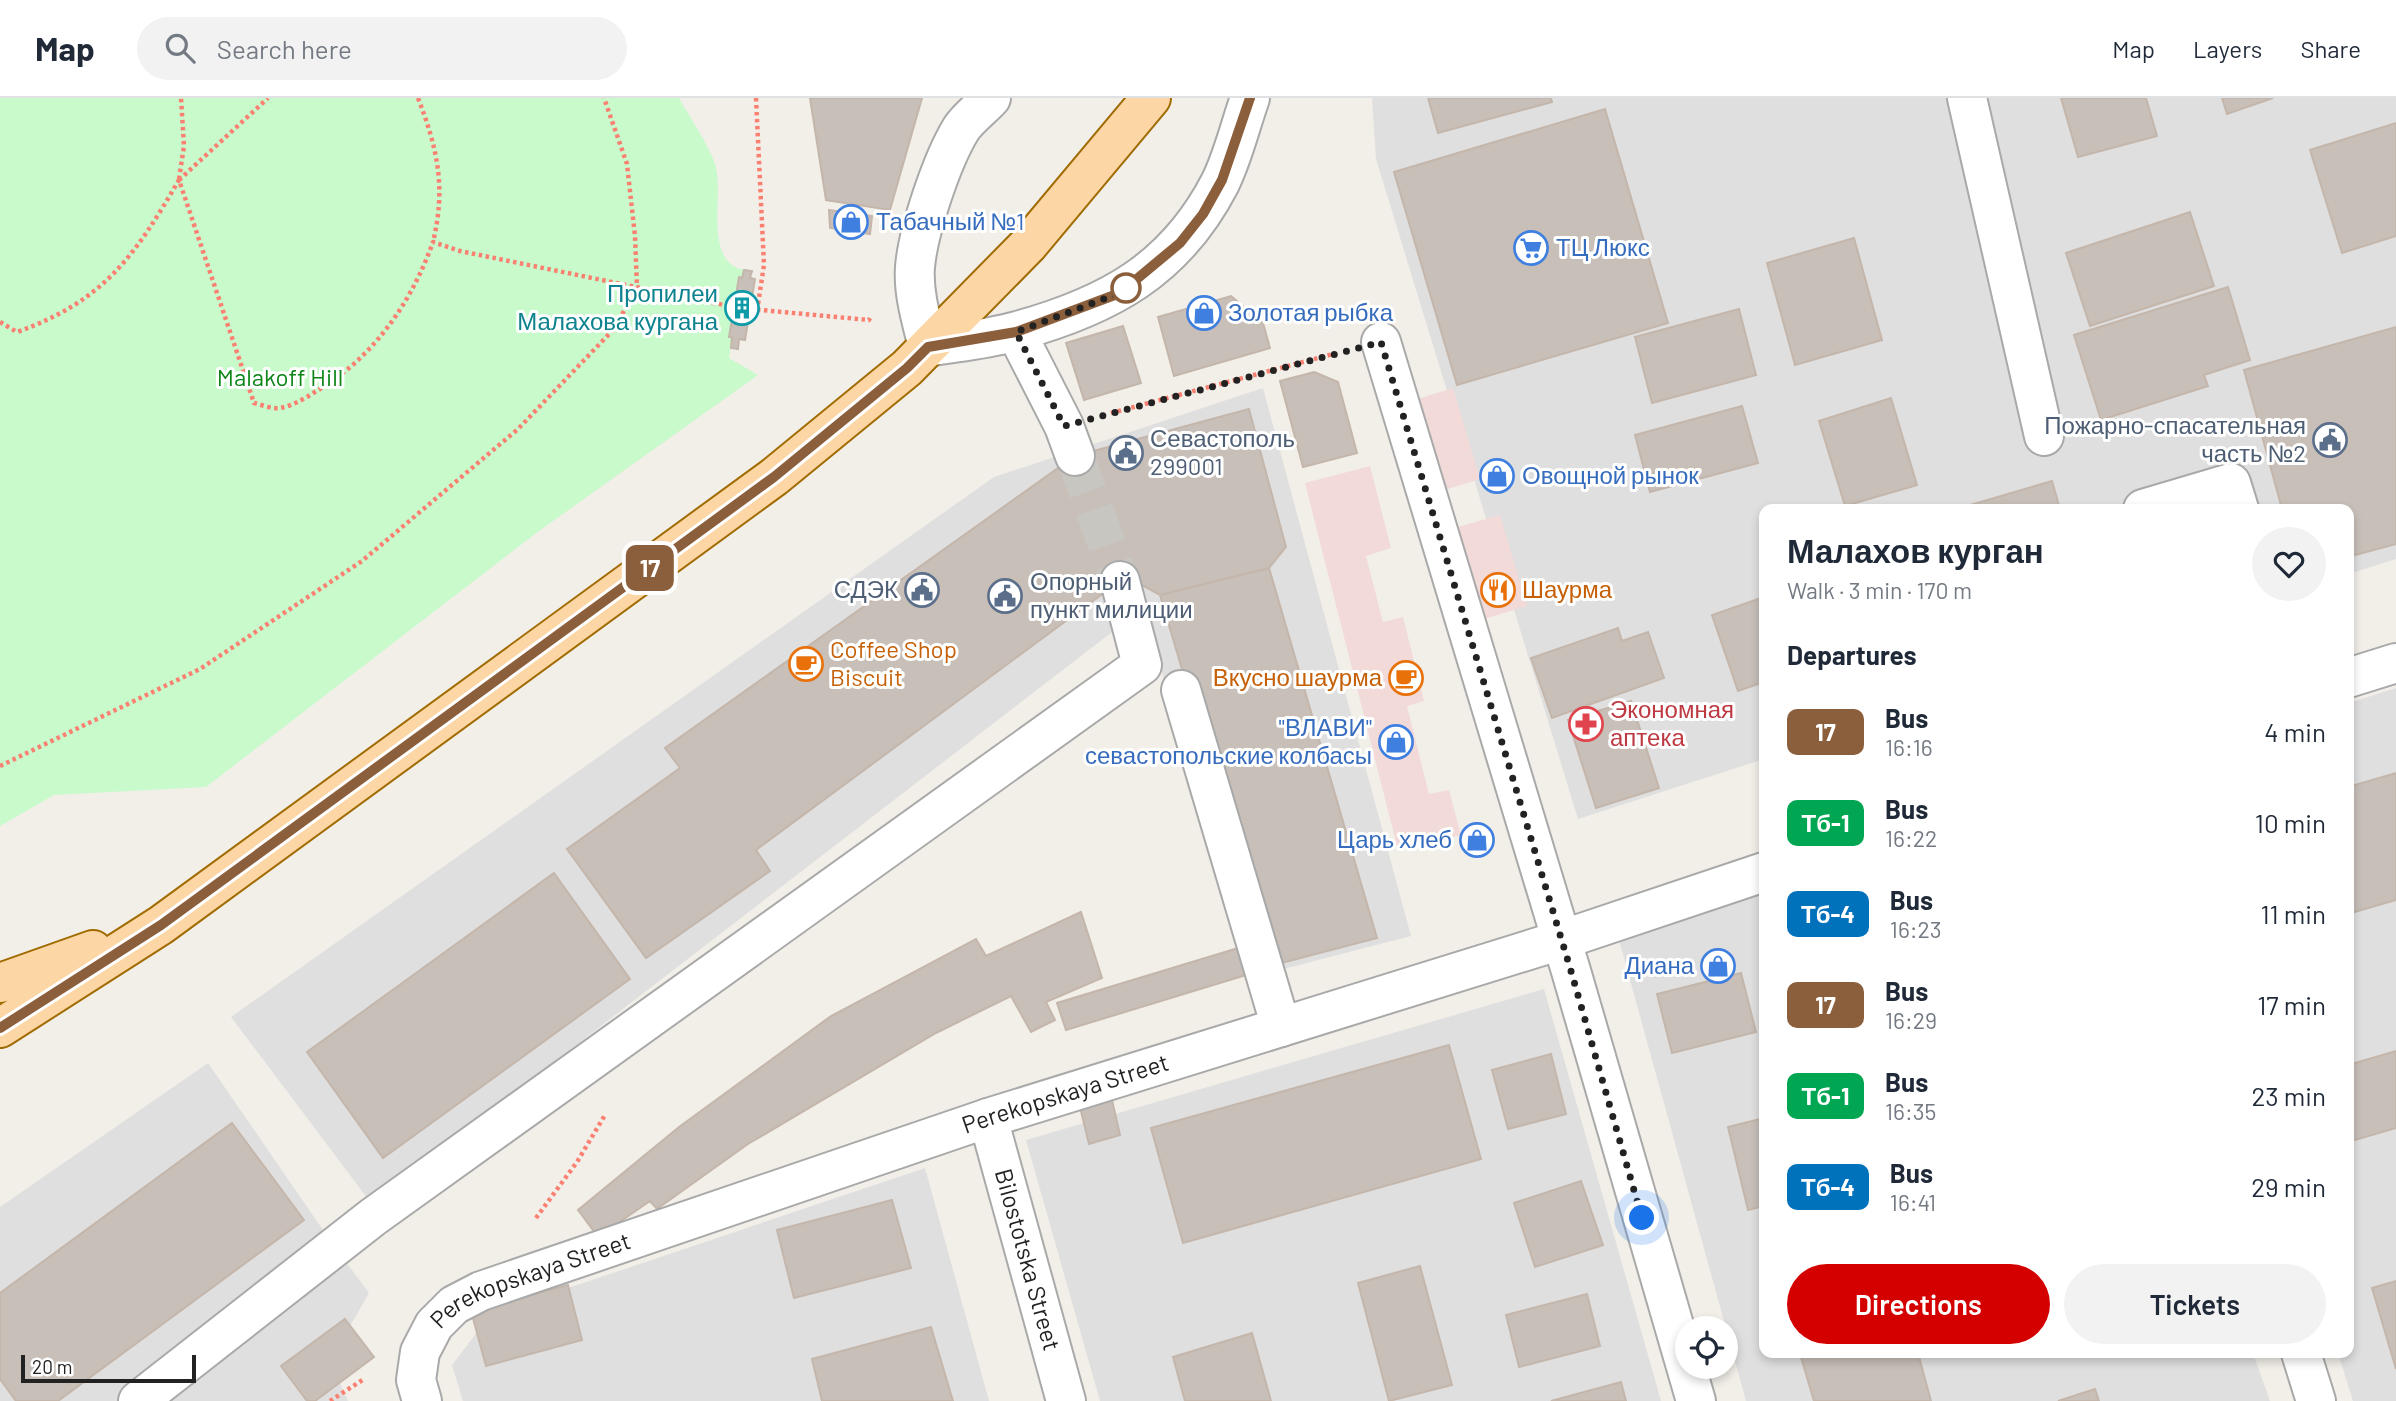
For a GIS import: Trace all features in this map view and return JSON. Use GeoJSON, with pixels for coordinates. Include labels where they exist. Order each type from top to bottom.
{"type":"FeatureCollection","features":[{"type":"Feature","properties":{"kind":"main road"},"geometry":{"type":"LineString","coordinates":[[0,1028],[161,925],[774,477],[907,368],[928,347],[1028,245],[1151,98]]}},
{"type":"Feature","properties":{"kind":"main road"},"geometry":{"type":"LineString","coordinates":[[0,984],[161,925]]}},
{"type":"Feature","properties":{"kind":"street"},"geometry":{"type":"LineString","coordinates":[[991,98],[962,128],[938,183],[919,238],[915,269],[918,302],[928,347],[1016,332],[1120,293],[1180,243],[1203,214],[1222,180],[1250,98]]}},
{"type":"Feature","properties":{"kind":"street"},"geometry":{"type":"LineString","coordinates":[[1967,98],[2045,436]]}},
{"type":"Feature","properties":{"kind":"street"},"geometry":{"type":"LineString","coordinates":[[1016,332],[1069,441]]}},
{"type":"Feature","properties":{"kind":"street"},"geometry":{"type":"LineString","coordinates":[[1381,342],[1696,1401]]}},
{"type":"Feature","properties":{"kind":"street"},"geometry":{"type":"LineString","coordinates":[[2161,504],[2231,484],[2237,504]]}},
{"type":"Feature","properties":{"kind":"street"},"geometry":{"type":"LineString","coordinates":[[138,1401],[373,1217],[1142,665],[1120,581]]}},
{"type":"Feature","properties":{"kind":"street"},"geometry":{"type":"LineString","coordinates":[[2354,676],[2396,663]]}},
{"type":"Feature","properties":{"kind":"street"},"geometry":{"type":"LineString","coordinates":[[1181,690],[1281,1027]]}},
{"type":"Feature","properties":{"kind":"street","name":"Perekopskaya Street"},"geometry":{"type":"LineString","coordinates":[[419,1391],[420,1352],[434,1325],[454,1305],[481,1292],[988,1118],[1561,940],[1759,874]]}},
{"type":"Feature","properties":{"kind":"street","name":"Bilostotska Street"},"geometry":{"type":"LineString","coordinates":[[988,1118],[1066,1401]]}},
{"type":"Feature","properties":{"kind":"street"},"geometry":{"type":"LineString","coordinates":[[2303,1358],[2316,1401]]}},
{"type":"Feature","properties":{"kind":"path"},"geometry":{"type":"LineString","coordinates":[[181,98],[184,146],[179,180],[254,403],[278,409],[329,384],[359,359],[382,336],[422,272],[439,217],[441,189],[435,155],[418,98]]}},
{"type":"Feature","properties":{"kind":"path"},"geometry":{"type":"LineString","coordinates":[[0,322],[17,332],[50,320],[80,303],[114,275],[142,240],[179,180],[268,98]]}},
{"type":"Feature","properties":{"kind":"path"},"geometry":{"type":"LineString","coordinates":[[0,766],[200,669],[362,561],[518,429],[614,329],[637,287],[635,236],[627,164],[604,98]]}},
{"type":"Feature","properties":{"kind":"path"},"geometry":{"type":"LineString","coordinates":[[756,98],[764,265],[757,311]]}},
{"type":"Feature","properties":{"kind":"path"},"geometry":{"type":"LineString","coordinates":[[433,242],[460,251],[734,307]]}},
{"type":"Feature","properties":{"kind":"path"},"geometry":{"type":"LineString","coordinates":[[750,309],[869,320]]}},
{"type":"Feature","properties":{"kind":"path"},"geometry":{"type":"LineString","coordinates":[[1069,441],[1381,342]]}},
{"type":"Feature","properties":{"kind":"shaded area"},"geometry":{"type":"Polygon","coordinates":[[[1372,98],[2396,98],[2396,559],[2354,572],[2354,504],[1759,504],[1759,761],[1578,819],[1376,159],[1372,98]]]}},
{"type":"Feature","properties":{"kind":"shaded area"},"geometry":{"type":"Polygon","coordinates":[[[1263,388],[1411,936],[1256,976],[1142,609],[371,1203],[231,1017],[994,477],[1263,388]]]}},
{"type":"Feature","properties":{"kind":"shaded area"},"geometry":{"type":"Polygon","coordinates":[[[1453,388],[1480,479],[1432,494],[1404,403],[1453,388]]]}},
{"type":"Feature","properties":{"kind":"shaded area"},"geometry":{"type":"Polygon","coordinates":[[[1370,466],[1391,548],[1366,556],[1383,622],[1403,617],[1424,701],[1407,706],[1429,794],[1449,790],[1461,835],[1398,850],[1305,483],[1370,466]]]}},
{"type":"Feature","properties":{"kind":"shaded area"},"geometry":{"type":"Polygon","coordinates":[[[1500,515],[1527,606],[1478,621],[1451,529],[1500,515]]]}},
{"type":"Feature","properties":{"kind":"shaded area"},"geometry":{"type":"Polygon","coordinates":[[[2396,688],[2396,1401],[2353,1401],[2340,1358],[2354,1358],[2354,701],[2396,688]]]}},
{"type":"Feature","properties":{"kind":"shaded area"},"geometry":{"type":"Polygon","coordinates":[[[1759,885],[1759,1358],[2255,1358],[2270,1401],[1746,1401],[1738,1372],[1738,1316],[1723,1316],[1616,929],[1759,885]]]}},
{"type":"Feature","properties":{"kind":"shaded area"},"geometry":{"type":"Polygon","coordinates":[[[1544,989],[1661,1401],[1100,1401],[1026,1140],[1544,989]]]}},
{"type":"Feature","properties":{"kind":"shaded area"},"geometry":{"type":"Polygon","coordinates":[[[208,1063],[369,1293],[330,1361],[348,1401],[0,1401],[0,1207],[208,1063]]]}},
{"type":"Feature","properties":{"kind":"shaded area"},"geometry":{"type":"Polygon","coordinates":[[[925,1168],[989,1401],[463,1401],[452,1365],[491,1314],[925,1168]]]}},
{"type":"Feature","properties":{"kind":"green space","name":"Malakoff Hill"},"geometry":{"type":"Polygon","coordinates":[[[0,98],[679,98],[715,164],[719,241],[723,254],[731,264],[744,270],[742,278],[738,278],[729,337],[732,337],[729,358],[758,375],[539,531],[206,787],[54,795],[0,826],[0,98]]]}},
{"type":"Feature","properties":{"kind":"building"},"geometry":{"type":"Polygon","coordinates":[[[810,98],[922,98],[890,210],[826,200],[810,98]]]}},
{"type":"Feature","properties":{"kind":"building"},"geometry":{"type":"Polygon","coordinates":[[[1428,98],[1551,98],[1552,102],[1438,133],[1428,98]]]}},
{"type":"Feature","properties":{"kind":"building"},"geometry":{"type":"Polygon","coordinates":[[[2061,98],[2146,98],[2157,136],[2078,157],[2061,98]]]}},
{"type":"Feature","properties":{"kind":"building"},"geometry":{"type":"Polygon","coordinates":[[[2222,98],[2273,98],[2227,114],[2222,98]]]}},
{"type":"Feature","properties":{"kind":"building","name":"ТЦ Люкс"},"geometry":{"type":"Polygon","coordinates":[[[1605,109],[1668,323],[1457,385],[1394,172],[1605,109]]]}},
{"type":"Feature","properties":{"kind":"building"},"geometry":{"type":"Polygon","coordinates":[[[2396,123],[2396,236],[2342,253],[2310,150],[2396,123]]]}},
{"type":"Feature","properties":{"kind":"building","name":"Табачный №1"},"geometry":{"type":"Polygon","coordinates":[[[829,210],[872,216],[870,234],[830,228],[829,210]]]}},
{"type":"Feature","properties":{"kind":"building"},"geometry":{"type":"Polygon","coordinates":[[[2190,212],[2214,286],[2090,326],[2066,253],[2190,212]]]}},
{"type":"Feature","properties":{"kind":"building"},"geometry":{"type":"Polygon","coordinates":[[[1854,238],[1882,340],[1795,365],[1767,263],[1854,238]]]}},
{"type":"Feature","properties":{"kind":"building","name":"Пропилеи Малахова кургана"},"geometry":{"type":"Polygon","coordinates":[[[744,270],[752,271],[750,278],[755,279],[745,340],[739,339],[738,349],[731,348],[732,337],[729,337],[739,277],[742,278],[744,270]]]}},
{"type":"Feature","properties":{"kind":"building"},"geometry":{"type":"Polygon","coordinates":[[[2228,287],[2250,360],[2204,375],[2208,386],[2101,420],[2074,335],[2228,287]]]}},
{"type":"Feature","properties":{"kind":"building"},"geometry":{"type":"Polygon","coordinates":[[[1231,296],[1263,323],[1270,348],[1174,376],[1158,317],[1231,296]]]}},
{"type":"Feature","properties":{"kind":"building"},"geometry":{"type":"Polygon","coordinates":[[[1739,309],[1756,375],[1652,403],[1635,337],[1739,309]]]}},
{"type":"Feature","properties":{"kind":"building"},"geometry":{"type":"Polygon","coordinates":[[[1123,326],[1141,383],[1084,400],[1066,343],[1123,326]]]}},
{"type":"Feature","properties":{"kind":"building","name":"Пожарно-спасательная часть №2"},"geometry":{"type":"Polygon","coordinates":[[[2396,327],[2396,544],[2354,555],[2354,504],[2281,504],[2244,370],[2396,327]]]}},
{"type":"Feature","properties":{"kind":"building"},"geometry":{"type":"Polygon","coordinates":[[[1314,372],[1338,382],[1357,453],[1303,467],[1280,381],[1314,372]]]}},
{"type":"Feature","properties":{"kind":"building"},"geometry":{"type":"Polygon","coordinates":[[[1891,398],[1917,485],[1844,504],[1819,421],[1891,398]]]}},
{"type":"Feature","properties":{"kind":"building"},"geometry":{"type":"Polygon","coordinates":[[[1742,406],[1758,463],[1650,492],[1635,435],[1742,406]]]}},
{"type":"Feature","properties":{"kind":"building"},"geometry":{"type":"Polygon","coordinates":[[[1249,409],[1286,547],[1269,568],[1160,595],[1131,579],[1120,581],[756,850],[770,871],[646,958],[567,849],[680,768],[665,748],[1075,456],[1249,409]]]}},
{"type":"Feature","properties":{"kind":"building"},"geometry":{"type":"Polygon","coordinates":[[[2052,481],[2059,504],[1974,504],[2052,481]]]}},
{"type":"Feature","properties":{"kind":"building"},"geometry":{"type":"Polygon","coordinates":[[[1269,568],[1377,938],[1270,966],[1160,595],[1269,568]]]}},
{"type":"Feature","properties":{"kind":"building"},"geometry":{"type":"Polygon","coordinates":[[[1759,599],[1759,684],[1738,691],[1712,615],[1759,599]]]}},
{"type":"Feature","properties":{"kind":"building"},"geometry":{"type":"Polygon","coordinates":[[[1618,628],[1622,641],[1648,632],[1664,678],[1552,718],[1531,658],[1618,628]]]}},
{"type":"Feature","properties":{"kind":"building"},"geometry":{"type":"Polygon","coordinates":[[[1631,701],[1659,788],[1596,808],[1568,720],[1631,701]]]}},
{"type":"Feature","properties":{"kind":"building"},"geometry":{"type":"Polygon","coordinates":[[[2396,773],[2396,900],[2354,912],[2354,785],[2396,773]]]}},
{"type":"Feature","properties":{"kind":"building"},"geometry":{"type":"Polygon","coordinates":[[[554,873],[630,979],[383,1158],[307,1052],[554,873]]]}},
{"type":"Feature","properties":{"kind":"building"},"geometry":{"type":"Polygon","coordinates":[[[1081,912],[1102,978],[1046,1002],[1055,1020],[1031,1032],[1011,996],[936,1033],[748,1144],[657,1209],[650,1201],[598,1237],[578,1210],[679,1127],[831,1016],[976,939],[986,956],[1081,912]]]}},
{"type":"Feature","properties":{"kind":"building"},"geometry":{"type":"Polygon","coordinates":[[[1238,948],[1246,975],[1066,1030],[1057,1003],[1238,948]]]}},
{"type":"Feature","properties":{"kind":"building"},"geometry":{"type":"Polygon","coordinates":[[[1741,973],[1756,1032],[1672,1053],[1657,994],[1741,973]]]}},
{"type":"Feature","properties":{"kind":"building"},"geometry":{"type":"Polygon","coordinates":[[[1449,1045],[1481,1159],[1183,1243],[1151,1128],[1449,1045]]]}},
{"type":"Feature","properties":{"kind":"building"},"geometry":{"type":"Polygon","coordinates":[[[2396,1051],[2396,1128],[2354,1140],[2354,1063],[2396,1051]]]}},
{"type":"Feature","properties":{"kind":"building"},"geometry":{"type":"Polygon","coordinates":[[[1551,1054],[1566,1114],[1508,1129],[1492,1070],[1551,1054]]]}},
{"type":"Feature","properties":{"kind":"building"},"geometry":{"type":"Polygon","coordinates":[[[1109,1087],[1120,1135],[1089,1144],[1077,1095],[1109,1087]]]}},
{"type":"Feature","properties":{"kind":"building"},"geometry":{"type":"Polygon","coordinates":[[[1759,1119],[1759,1207],[1748,1210],[1728,1127],[1759,1119]]]}},
{"type":"Feature","properties":{"kind":"building"},"geometry":{"type":"Polygon","coordinates":[[[232,1123],[304,1220],[58,1401],[16,1401],[0,1379],[0,1293],[232,1123]]]}},
{"type":"Feature","properties":{"kind":"building"},"geometry":{"type":"Polygon","coordinates":[[[1581,1181],[1603,1245],[1535,1267],[1514,1203],[1581,1181]]]}},
{"type":"Feature","properties":{"kind":"building"},"geometry":{"type":"Polygon","coordinates":[[[892,1200],[911,1268],[794,1298],[777,1230],[892,1200]]]}},
{"type":"Feature","properties":{"kind":"building"},"geometry":{"type":"Polygon","coordinates":[[[1420,1266],[1452,1385],[1389,1401],[1358,1283],[1420,1266]]]}},
{"type":"Feature","properties":{"kind":"building"},"geometry":{"type":"Polygon","coordinates":[[[2396,1281],[2396,1369],[2372,1288],[2396,1281]]]}},
{"type":"Feature","properties":{"kind":"building"},"geometry":{"type":"Polygon","coordinates":[[[568,1285],[582,1340],[486,1366],[471,1311],[568,1285]]]}},
{"type":"Feature","properties":{"kind":"building"},"geometry":{"type":"Polygon","coordinates":[[[1587,1294],[1600,1346],[1519,1367],[1506,1315],[1587,1294]]]}},
{"type":"Feature","properties":{"kind":"building"},"geometry":{"type":"Polygon","coordinates":[[[345,1319],[374,1357],[315,1401],[307,1401],[281,1366],[345,1319]]]}},
{"type":"Feature","properties":{"kind":"building"},"geometry":{"type":"Polygon","coordinates":[[[931,1327],[953,1401],[822,1401],[812,1359],[931,1327]]]}},
{"type":"Feature","properties":{"kind":"building"},"geometry":{"type":"Polygon","coordinates":[[[1252,1333],[1271,1401],[1185,1401],[1173,1357],[1252,1333]]]}},
{"type":"Feature","properties":{"kind":"building"},"geometry":{"type":"Polygon","coordinates":[[[1801,1358],[1919,1358],[1931,1401],[1814,1401],[1801,1358]]]}},
{"type":"Feature","properties":{"kind":"building"},"geometry":{"type":"Polygon","coordinates":[[[1621,1382],[1626,1401],[1551,1401],[1621,1382]]]}},
{"type":"Feature","properties":{"kind":"building"},"geometry":{"type":"Polygon","coordinates":[[[2095,1389],[2099,1401],[2058,1401],[2095,1389]]]}},
{"type":"Feature","properties":{"kind":"tunnel"},"geometry":{"type":"LineString","coordinates":[[1075,456],[1120,581]]}},
{"type":"Feature","properties":{"kind":"bus line","name":"17"},"geometry":{"type":"LineString","coordinates":[[0,1028],[161,925],[774,477],[907,368],[928,347],[1016,332],[1120,293],[1180,243],[1203,214],[1222,180],[1250,98]]}},
{"type":"Feature","properties":{"kind":"place","name":"Табачный №1"},"geometry":{"type":"Point","coordinates":[851,222]}},
{"type":"Feature","properties":{"kind":"place","name":"ТЦ Люкс"},"geometry":{"type":"Point","coordinates":[1531,248]}},
{"type":"Feature","properties":{"kind":"place","name":"Пропилеи Малахова кургана"},"geometry":{"type":"Point","coordinates":[742,308]}},
{"type":"Feature","properties":{"kind":"place","name":"Золотая рыбка"},"geometry":{"type":"Point","coordinates":[1204,313]}},
{"type":"Feature","properties":{"kind":"place","name":"Пожарно-спасательная часть №2"},"geometry":{"type":"Point","coordinates":[2330,440]}},
{"type":"Feature","properties":{"kind":"place","name":"Севастополь 299001"},"geometry":{"type":"Point","coordinates":[1126,453]}},
{"type":"Feature","properties":{"kind":"place","name":"Овощной рынок"},"geometry":{"type":"Point","coordinates":[1497,476]}},
{"type":"Feature","properties":{"kind":"place","name":"СДЭК"},"geometry":{"type":"Point","coordinates":[922,590]}},
{"type":"Feature","properties":{"kind":"place","name":"Шаурма"},"geometry":{"type":"Point","coordinates":[1498,590]}},
{"type":"Feature","properties":{"kind":"place","name":"Опорный пункт милиции"},"geometry":{"type":"Point","coordinates":[1005,596]}},
{"type":"Feature","properties":{"kind":"place","name":"Coffee Shop Biscuit"},"geometry":{"type":"Point","coordinates":[806,664]}},
{"type":"Feature","properties":{"kind":"place","name":"Вкусно шаурма"},"geometry":{"type":"Point","coordinates":[1406,678]}},
{"type":"Feature","properties":{"kind":"place","name":"Экономная аптека"},"geometry":{"type":"Point","coordinates":[1586,724]}},
{"type":"Feature","properties":{"kind":"place","name":"\"ВЛАВИ\" севастопольские колбасы"},"geometry":{"type":"Point","coordinates":[1396,742]}},
{"type":"Feature","properties":{"kind":"place","name":"Царь хлеб"},"geometry":{"type":"Point","coordinates":[1477,840]}},
{"type":"Feature","properties":{"kind":"place","name":"Диана"},"geometry":{"type":"Point","coordinates":[1718,966]}},
{"type":"Feature","properties":{"kind":"route"},"geometry":{"type":"LineString","coordinates":[[1126,288],[1120,293],[1068,314],[1016,332],[1040,384],[1064,426],[1381,342],[1571,971],[1642,1218]]}}]}
